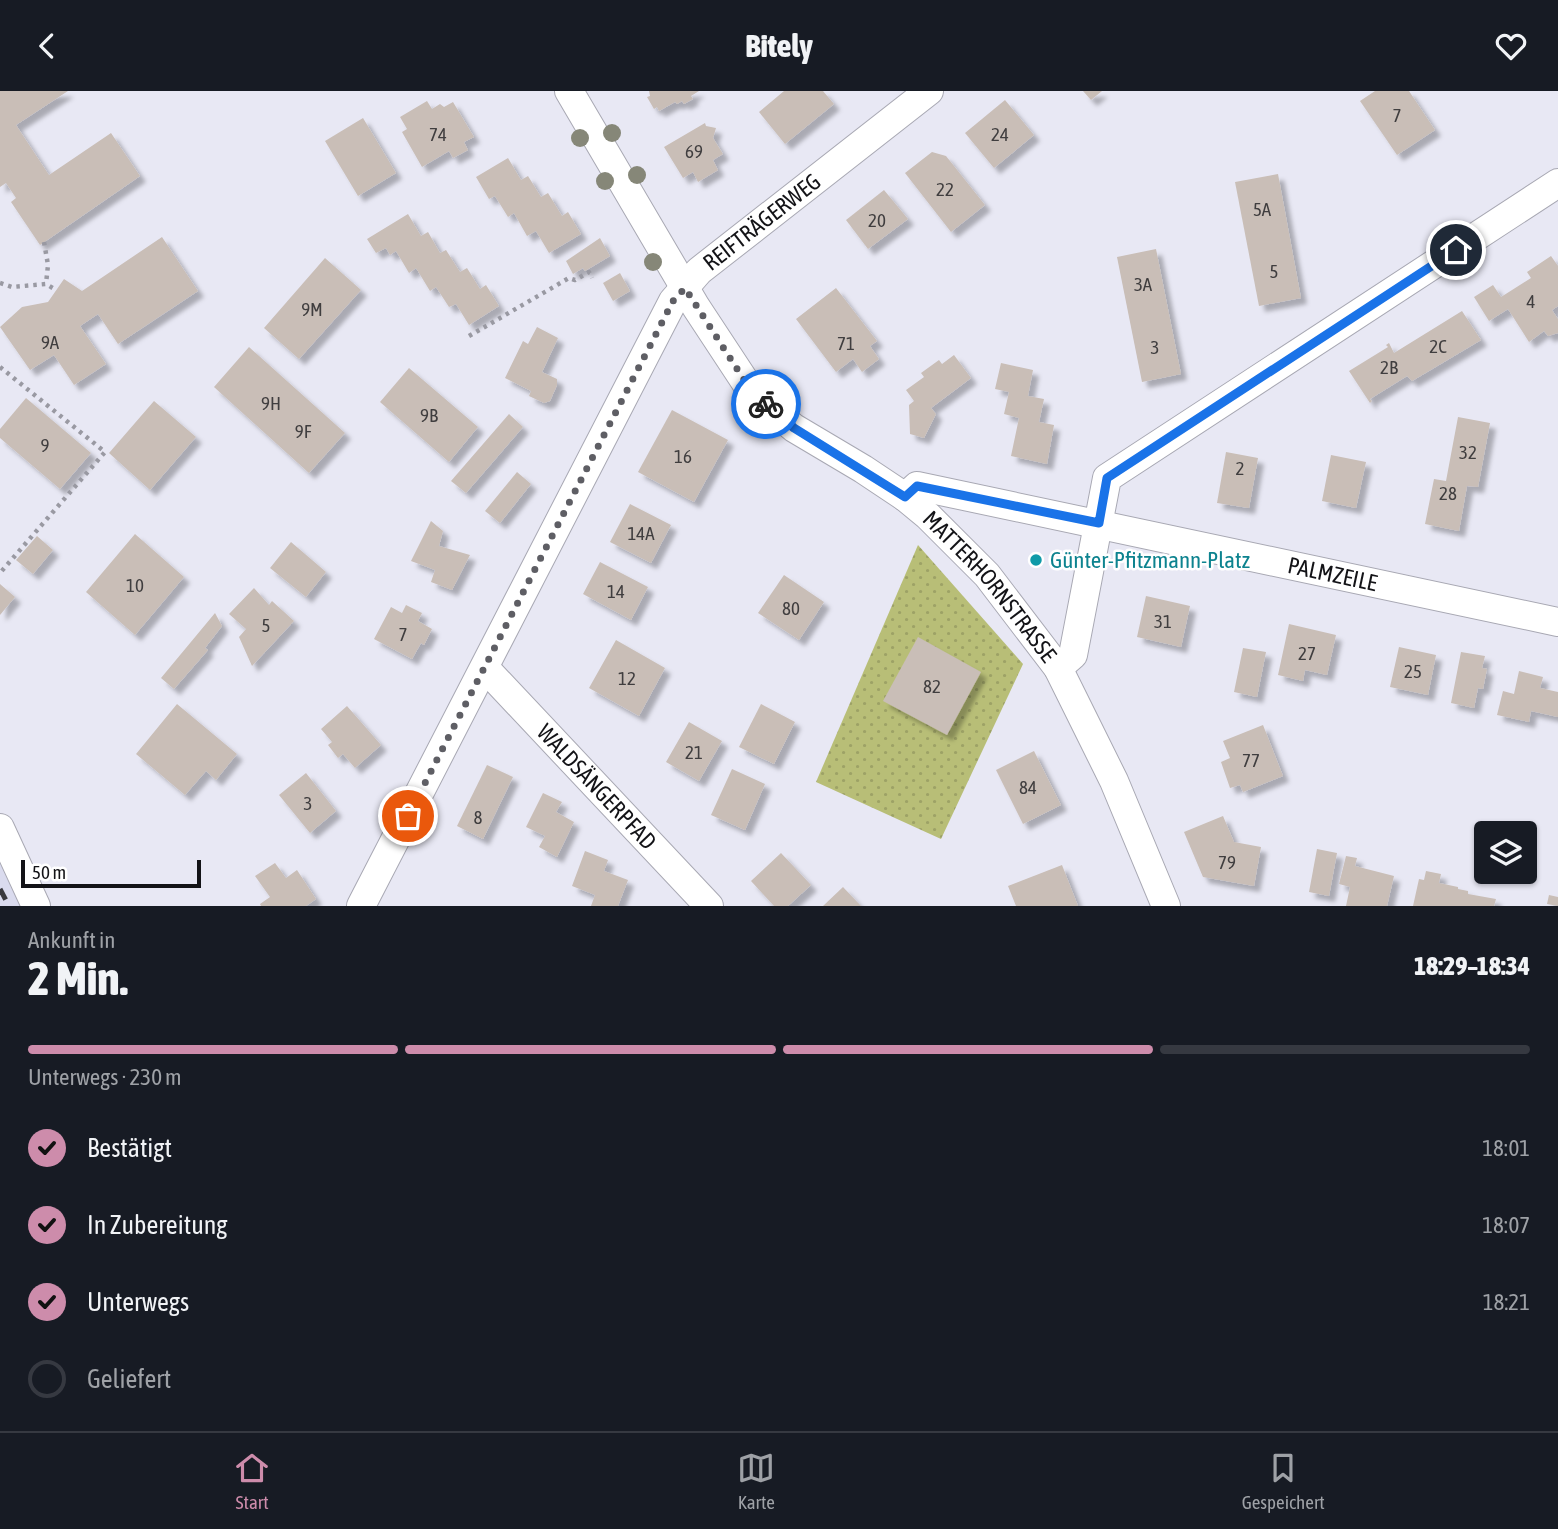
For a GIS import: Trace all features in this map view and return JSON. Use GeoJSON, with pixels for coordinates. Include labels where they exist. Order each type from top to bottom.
{"type":"FeatureCollection","features":[{"type":"Feature","properties":{"kind":"street","name":"MATTERHORNSTRASSE"},"geometry":{"type":"LineString","coordinates":[[569,91],[685,288],[748,386],[794,428],[905,497],[928,516],[987,575],[1058,668],[1114,781],[1166,906]]}},
{"type":"Feature","properties":{"kind":"street","name":"REIFTRÄGERWEG"},"geometry":{"type":"LineString","coordinates":[[361,906],[667,313],[699,271],[929,91]]}},
{"type":"Feature","properties":{"kind":"street"},"geometry":{"type":"LineString","coordinates":[[1058,668],[1073,655],[1107,478],[1558,183]]}},
{"type":"Feature","properties":{"kind":"street","name":"PALMZEILE"},"geometry":{"type":"LineString","coordinates":[[905,497],[917,486],[1558,622]]}},
{"type":"Feature","properties":{"kind":"street","name":"WALDSÄNGERPFAD"},"geometry":{"type":"LineString","coordinates":[[485,668],[709,906]]}},
{"type":"Feature","properties":{"kind":"street"},"geometry":{"type":"LineString","coordinates":[[0,828],[36,906]]}},
{"type":"Feature","properties":{"kind":"path"},"geometry":{"type":"LineString","coordinates":[[44,241],[48,265],[46,284]]}},
{"type":"Feature","properties":{"kind":"path"},"geometry":{"type":"LineString","coordinates":[[470,336],[569,278],[575,280],[589,272],[592,278]]}},
{"type":"Feature","properties":{"kind":"path"},"geometry":{"type":"LineString","coordinates":[[0,283],[12,287],[46,284],[56,290]]}},
{"type":"Feature","properties":{"kind":"path"},"geometry":{"type":"LineString","coordinates":[[0,366],[104,452],[0,573]]}},
{"type":"Feature","properties":{"kind":"shaded area"},"geometry":{"type":"Polygon","coordinates":[[[0,852],[26,906],[0,906],[0,852]]]}},
{"type":"Feature","properties":{"kind":"green space"},"geometry":{"type":"Polygon","coordinates":[[[918,545],[1023,664],[941,839],[816,782],[918,545]]]}},
{"type":"Feature","properties":{"kind":"building"},"geometry":{"type":"Polygon","coordinates":[[[0,91],[68,91],[16,125],[49,175],[111,133],[140,176],[40,245],[11,202],[16,198],[6,183],[0,187],[0,91]]]}},
{"type":"Feature","properties":{"kind":"building"},"geometry":{"type":"Polygon","coordinates":[[[649,91],[699,91],[691,96],[693,99],[684,104],[682,101],[677,104],[675,102],[659,111],[657,107],[654,109],[647,97],[650,96],[649,91]]]}},
{"type":"Feature","properties":{"kind":"building"},"geometry":{"type":"Polygon","coordinates":[[[784,91],[823,91],[834,104],[785,144],[759,112],[784,91]]]}},
{"type":"Feature","properties":{"kind":"building"},"geometry":{"type":"Polygon","coordinates":[[[1083,91],[1102,91],[1091,100],[1083,91]]]}},
{"type":"Feature","properties":{"kind":"building"},"geometry":{"type":"Polygon","coordinates":[[[1375,91],[1409,91],[1435,130],[1397,155],[1360,101],[1375,91]]]}},
{"type":"Feature","properties":{"kind":"building"},"geometry":{"type":"Polygon","coordinates":[[[1005,100],[1034,135],[994,168],[965,133],[1005,100]]]}},
{"type":"Feature","properties":{"kind":"building"},"geometry":{"type":"Polygon","coordinates":[[[427,101],[432,109],[440,104],[444,107],[453,102],[474,137],[464,142],[468,150],[453,158],[449,151],[422,167],[402,132],[407,129],[400,117],[427,101]]]}},
{"type":"Feature","properties":{"kind":"building"},"geometry":{"type":"Polygon","coordinates":[[[363,118],[396,173],[358,196],[325,141],[363,118]]]}},
{"type":"Feature","properties":{"kind":"building"},"geometry":{"type":"Polygon","coordinates":[[[705,123],[706,126],[716,128],[713,138],[723,154],[713,160],[718,170],[698,182],[693,172],[683,178],[664,147],[705,123]]]}},
{"type":"Feature","properties":{"kind":"building"},"geometry":{"type":"Polygon","coordinates":[[[932,152],[946,156],[985,205],[951,232],[905,173],[932,152]]]}},
{"type":"Feature","properties":{"kind":"building"},"geometry":{"type":"Polygon","coordinates":[[[508,158],[521,180],[528,176],[541,197],[548,193],[562,216],[568,212],[581,234],[549,253],[536,231],[527,236],[514,213],[508,217],[495,196],[489,199],[476,177],[508,158]]]}},
{"type":"Feature","properties":{"kind":"building"},"geometry":{"type":"Polygon","coordinates":[[[1278,174],[1301,298],[1259,306],[1235,182],[1278,174]]]}},
{"type":"Feature","properties":{"kind":"building"},"geometry":{"type":"Polygon","coordinates":[[[884,190],[908,219],[868,249],[846,220],[884,190]]]}},
{"type":"Feature","properties":{"kind":"building"},"geometry":{"type":"Polygon","coordinates":[[[408,214],[421,236],[428,232],[440,253],[446,250],[460,272],[467,268],[480,289],[486,285],[499,306],[469,325],[456,304],[449,307],[436,287],[430,291],[416,268],[409,273],[396,251],[390,255],[386,248],[376,253],[367,239],[408,214]]]}},
{"type":"Feature","properties":{"kind":"building"},"geometry":{"type":"Polygon","coordinates":[[[162,237],[198,291],[118,344],[98,314],[80,326],[106,364],[74,385],[54,355],[30,370],[0,327],[22,307],[48,302],[64,279],[82,291],[162,237]]]}},
{"type":"Feature","properties":{"kind":"building"},"geometry":{"type":"Polygon","coordinates":[[[600,238],[610,256],[585,271],[583,268],[573,274],[566,261],[600,238]]]}},
{"type":"Feature","properties":{"kind":"building"},"geometry":{"type":"Polygon","coordinates":[[[1156,249],[1181,374],[1142,382],[1117,257],[1156,249]]]}},
{"type":"Feature","properties":{"kind":"building"},"geometry":{"type":"Polygon","coordinates":[[[1551,256],[1558,266],[1558,306],[1552,310],[1558,319],[1558,333],[1548,336],[1544,331],[1529,342],[1508,309],[1489,321],[1474,297],[1493,285],[1501,297],[1531,278],[1527,272],[1551,256]]]}},
{"type":"Feature","properties":{"kind":"building"},"geometry":{"type":"Polygon","coordinates":[[[325,258],[361,290],[299,359],[264,328],[325,258]]]}},
{"type":"Feature","properties":{"kind":"building"},"geometry":{"type":"Polygon","coordinates":[[[620,273],[630,291],[613,301],[603,283],[620,273]]]}},
{"type":"Feature","properties":{"kind":"building"},"geometry":{"type":"Polygon","coordinates":[[[836,288],[877,341],[870,346],[879,359],[862,372],[853,359],[836,372],[796,319],[836,288]]]}},
{"type":"Feature","properties":{"kind":"building"},"geometry":{"type":"Polygon","coordinates":[[[1462,311],[1481,340],[1412,381],[1407,376],[1370,399],[1370,403],[1349,371],[1388,347],[1386,345],[1389,343],[1394,353],[1462,311]]]}},
{"type":"Feature","properties":{"kind":"building"},"geometry":{"type":"Polygon","coordinates":[[[537,327],[558,338],[542,372],[557,379],[557,385],[550,401],[544,403],[529,396],[531,391],[505,378],[523,341],[528,344],[537,327]]]}},
{"type":"Feature","properties":{"kind":"building"},"geometry":{"type":"Polygon","coordinates":[[[249,347],[345,433],[309,473],[214,387],[249,347]]]}},
{"type":"Feature","properties":{"kind":"building"},"geometry":{"type":"Polygon","coordinates":[[[954,355],[971,378],[931,408],[936,414],[924,438],[910,434],[909,405],[914,401],[906,390],[924,377],[921,373],[939,360],[942,364],[954,355]]]}},
{"type":"Feature","properties":{"kind":"building"},"geometry":{"type":"Polygon","coordinates":[[[1001,363],[1033,370],[1028,396],[1044,399],[1039,422],[1054,425],[1047,464],[1011,456],[1019,418],[1004,414],[1009,392],[995,389],[1001,363]]]}},
{"type":"Feature","properties":{"kind":"building"},"geometry":{"type":"Polygon","coordinates":[[[409,368],[478,427],[449,462],[380,402],[409,368]]]}},
{"type":"Feature","properties":{"kind":"building"},"geometry":{"type":"Polygon","coordinates":[[[26,398],[91,453],[60,489],[0,438],[0,429],[26,398]]]}},
{"type":"Feature","properties":{"kind":"building"},"geometry":{"type":"Polygon","coordinates":[[[154,401],[196,437],[150,490],[109,453],[154,401]]]}},
{"type":"Feature","properties":{"kind":"building"},"geometry":{"type":"Polygon","coordinates":[[[672,410],[728,440],[694,502],[638,472],[672,410]]]}},
{"type":"Feature","properties":{"kind":"building"},"geometry":{"type":"Polygon","coordinates":[[[509,414],[523,427],[466,493],[451,481],[509,414]]]}},
{"type":"Feature","properties":{"kind":"building"},"geometry":{"type":"Polygon","coordinates":[[[1458,417],[1490,423],[1478,487],[1467,486],[1459,531],[1425,524],[1434,479],[1446,481],[1458,417]]]}},
{"type":"Feature","properties":{"kind":"building"},"geometry":{"type":"Polygon","coordinates":[[[1226,452],[1258,458],[1249,508],[1217,503],[1226,452]]]}},
{"type":"Feature","properties":{"kind":"building"},"geometry":{"type":"Polygon","coordinates":[[[1331,455],[1366,462],[1356,508],[1322,501],[1331,455]]]}},
{"type":"Feature","properties":{"kind":"building"},"geometry":{"type":"Polygon","coordinates":[[[517,472],[531,484],[500,523],[485,511],[517,472]]]}},
{"type":"Feature","properties":{"kind":"building"},"geometry":{"type":"Polygon","coordinates":[[[630,504],[671,525],[651,563],[610,542],[630,504]]]}},
{"type":"Feature","properties":{"kind":"building"},"geometry":{"type":"Polygon","coordinates":[[[431,521],[443,531],[439,546],[470,555],[452,590],[431,582],[435,570],[411,561],[431,521]]]}},
{"type":"Feature","properties":{"kind":"building"},"geometry":{"type":"Polygon","coordinates":[[[135,534],[184,577],[135,635],[86,592],[135,534]]]}},
{"type":"Feature","properties":{"kind":"building"},"geometry":{"type":"Polygon","coordinates":[[[37,536],[53,550],[33,574],[16,560],[37,536]]]}},
{"type":"Feature","properties":{"kind":"building"},"geometry":{"type":"Polygon","coordinates":[[[291,542],[326,572],[306,597],[270,568],[291,542]]]}},
{"type":"Feature","properties":{"kind":"building"},"geometry":{"type":"Polygon","coordinates":[[[600,562],[648,587],[631,620],[583,594],[600,562]]]}},
{"type":"Feature","properties":{"kind":"building"},"geometry":{"type":"Polygon","coordinates":[[[784,575],[824,602],[799,640],[758,613],[784,575]]]}},
{"type":"Feature","properties":{"kind":"building"},"geometry":{"type":"Polygon","coordinates":[[[0,584],[15,597],[0,615],[0,584]]]}},
{"type":"Feature","properties":{"kind":"building"},"geometry":{"type":"Polygon","coordinates":[[[254,588],[269,605],[272,601],[294,621],[252,666],[239,637],[246,629],[229,614],[254,588]]]}},
{"type":"Feature","properties":{"kind":"building"},"geometry":{"type":"Polygon","coordinates":[[[1146,596],[1190,606],[1181,647],[1137,637],[1146,596]]]}},
{"type":"Feature","properties":{"kind":"building"},"geometry":{"type":"Polygon","coordinates":[[[406,605],[422,613],[418,621],[432,629],[424,645],[421,643],[412,659],[374,639],[391,607],[402,613],[406,605]]]}},
{"type":"Feature","properties":{"kind":"building"},"geometry":{"type":"Polygon","coordinates":[[[215,613],[222,626],[205,648],[208,650],[174,689],[161,678],[215,613]]]}},
{"type":"Feature","properties":{"kind":"building"},"geometry":{"type":"Polygon","coordinates":[[[1289,624],[1336,635],[1327,675],[1305,670],[1303,681],[1278,675],[1289,624]]]}},
{"type":"Feature","properties":{"kind":"building"},"geometry":{"type":"Polygon","coordinates":[[[918,637],[981,672],[947,735],[883,701],[918,637]]]}},
{"type":"Feature","properties":{"kind":"building"},"geometry":{"type":"Polygon","coordinates":[[[616,640],[665,668],[639,716],[589,688],[616,640]]]}},
{"type":"Feature","properties":{"kind":"building"},"geometry":{"type":"Polygon","coordinates":[[[1399,647],[1436,655],[1428,695],[1390,687],[1399,647]]]}},
{"type":"Feature","properties":{"kind":"building"},"geometry":{"type":"Polygon","coordinates":[[[1243,648],[1266,652],[1257,697],[1234,692],[1243,648]]]}},
{"type":"Feature","properties":{"kind":"building"},"geometry":{"type":"Polygon","coordinates":[[[1461,652],[1485,656],[1482,668],[1487,669],[1483,689],[1478,688],[1474,708],[1451,703],[1461,652]]]}},
{"type":"Feature","properties":{"kind":"building"},"geometry":{"type":"Polygon","coordinates":[[[1519,671],[1543,677],[1540,688],[1558,692],[1558,717],[1531,711],[1529,722],[1497,715],[1503,691],[1514,694],[1519,671]]]}},
{"type":"Feature","properties":{"kind":"building"},"geometry":{"type":"Polygon","coordinates":[[[177,704],[237,754],[216,780],[206,771],[185,795],[136,754],[177,704]]]}},
{"type":"Feature","properties":{"kind":"building"},"geometry":{"type":"Polygon","coordinates":[[[761,704],[795,722],[774,764],[739,747],[761,704]]]}},
{"type":"Feature","properties":{"kind":"building"},"geometry":{"type":"Polygon","coordinates":[[[347,706],[381,745],[355,768],[343,754],[338,758],[328,745],[332,742],[321,729],[347,706]]]}},
{"type":"Feature","properties":{"kind":"building"},"geometry":{"type":"Polygon","coordinates":[[[689,722],[722,741],[699,781],[666,762],[689,722]]]}},
{"type":"Feature","properties":{"kind":"building"},"geometry":{"type":"Polygon","coordinates":[[[1263,725],[1283,776],[1243,792],[1240,785],[1230,788],[1221,762],[1230,758],[1223,741],[1263,725]]]}},
{"type":"Feature","properties":{"kind":"building"},"geometry":{"type":"Polygon","coordinates":[[[1034,751],[1061,805],[1023,824],[996,770],[1034,751]]]}},
{"type":"Feature","properties":{"kind":"building"},"geometry":{"type":"Polygon","coordinates":[[[487,765],[513,777],[483,839],[457,826],[487,765]]]}},
{"type":"Feature","properties":{"kind":"building"},"geometry":{"type":"Polygon","coordinates":[[[732,769],[765,784],[745,830],[711,815],[732,769]]]}},
{"type":"Feature","properties":{"kind":"building"},"geometry":{"type":"Polygon","coordinates":[[[306,773],[336,811],[310,833],[279,795],[306,773]]]}},
{"type":"Feature","properties":{"kind":"building"},"geometry":{"type":"Polygon","coordinates":[[[543,793],[562,802],[556,812],[574,822],[557,857],[539,847],[545,836],[526,827],[543,793]]]}},
{"type":"Feature","properties":{"kind":"building"},"geometry":{"type":"Polygon","coordinates":[[[1223,816],[1234,842],[1261,847],[1254,886],[1203,877],[1184,832],[1223,816]]]}},
{"type":"Feature","properties":{"kind":"building"},"geometry":{"type":"Polygon","coordinates":[[[1317,849],[1337,853],[1329,896],[1309,892],[1317,849]]]}},
{"type":"Feature","properties":{"kind":"building"},"geometry":{"type":"Polygon","coordinates":[[[585,851],[608,860],[604,871],[628,880],[618,906],[591,906],[595,895],[572,886],[585,851]]]}},
{"type":"Feature","properties":{"kind":"building"},"geometry":{"type":"Polygon","coordinates":[[[781,853],[811,885],[788,906],[774,906],[751,881],[781,853]]]}},
{"type":"Feature","properties":{"kind":"building"},"geometry":{"type":"Polygon","coordinates":[[[1346,856],[1357,858],[1355,866],[1394,876],[1387,906],[1346,906],[1350,887],[1339,884],[1346,856]]]}},
{"type":"Feature","properties":{"kind":"building"},"geometry":{"type":"Polygon","coordinates":[[[275,863],[286,878],[297,870],[316,899],[306,906],[261,906],[260,904],[270,897],[255,876],[275,863]]]}},
{"type":"Feature","properties":{"kind":"building"},"geometry":{"type":"Polygon","coordinates":[[[1062,865],[1078,906],[1016,906],[1008,886],[1062,865]]]}},
{"type":"Feature","properties":{"kind":"building"},"geometry":{"type":"Polygon","coordinates":[[[1426,871],[1441,874],[1439,883],[1458,887],[1468,891],[1468,894],[1496,899],[1494,906],[1413,906],[1419,879],[1424,880],[1426,871]]]}},
{"type":"Feature","properties":{"kind":"building"},"geometry":{"type":"Polygon","coordinates":[[[843,887],[861,906],[823,906],[843,887]]]}},
{"type":"Feature","properties":{"kind":"building"},"geometry":{"type":"Polygon","coordinates":[[[1549,895],[1558,897],[1558,906],[1547,904],[1549,895]]]}},
{"type":"Feature","properties":{"kind":"railway"},"geometry":{"type":"LineString","coordinates":[[0,889],[9,906]]}},
{"type":"Feature","properties":{"kind":"way so far"},"geometry":{"type":"LineString","coordinates":[[408,816],[673,301],[685,288],[748,386],[766,404]]}},
{"type":"Feature","properties":{"kind":"place","name":"Günter-Pfitzmann-Platz"},"geometry":{"type":"Point","coordinates":[1036,560]}},
{"type":"Feature","properties":{"kind":"route"},"geometry":{"type":"LineString","coordinates":[[766,404],[794,428],[905,497],[917,486],[1099,523],[1107,478],[1456,250]]}}]}
